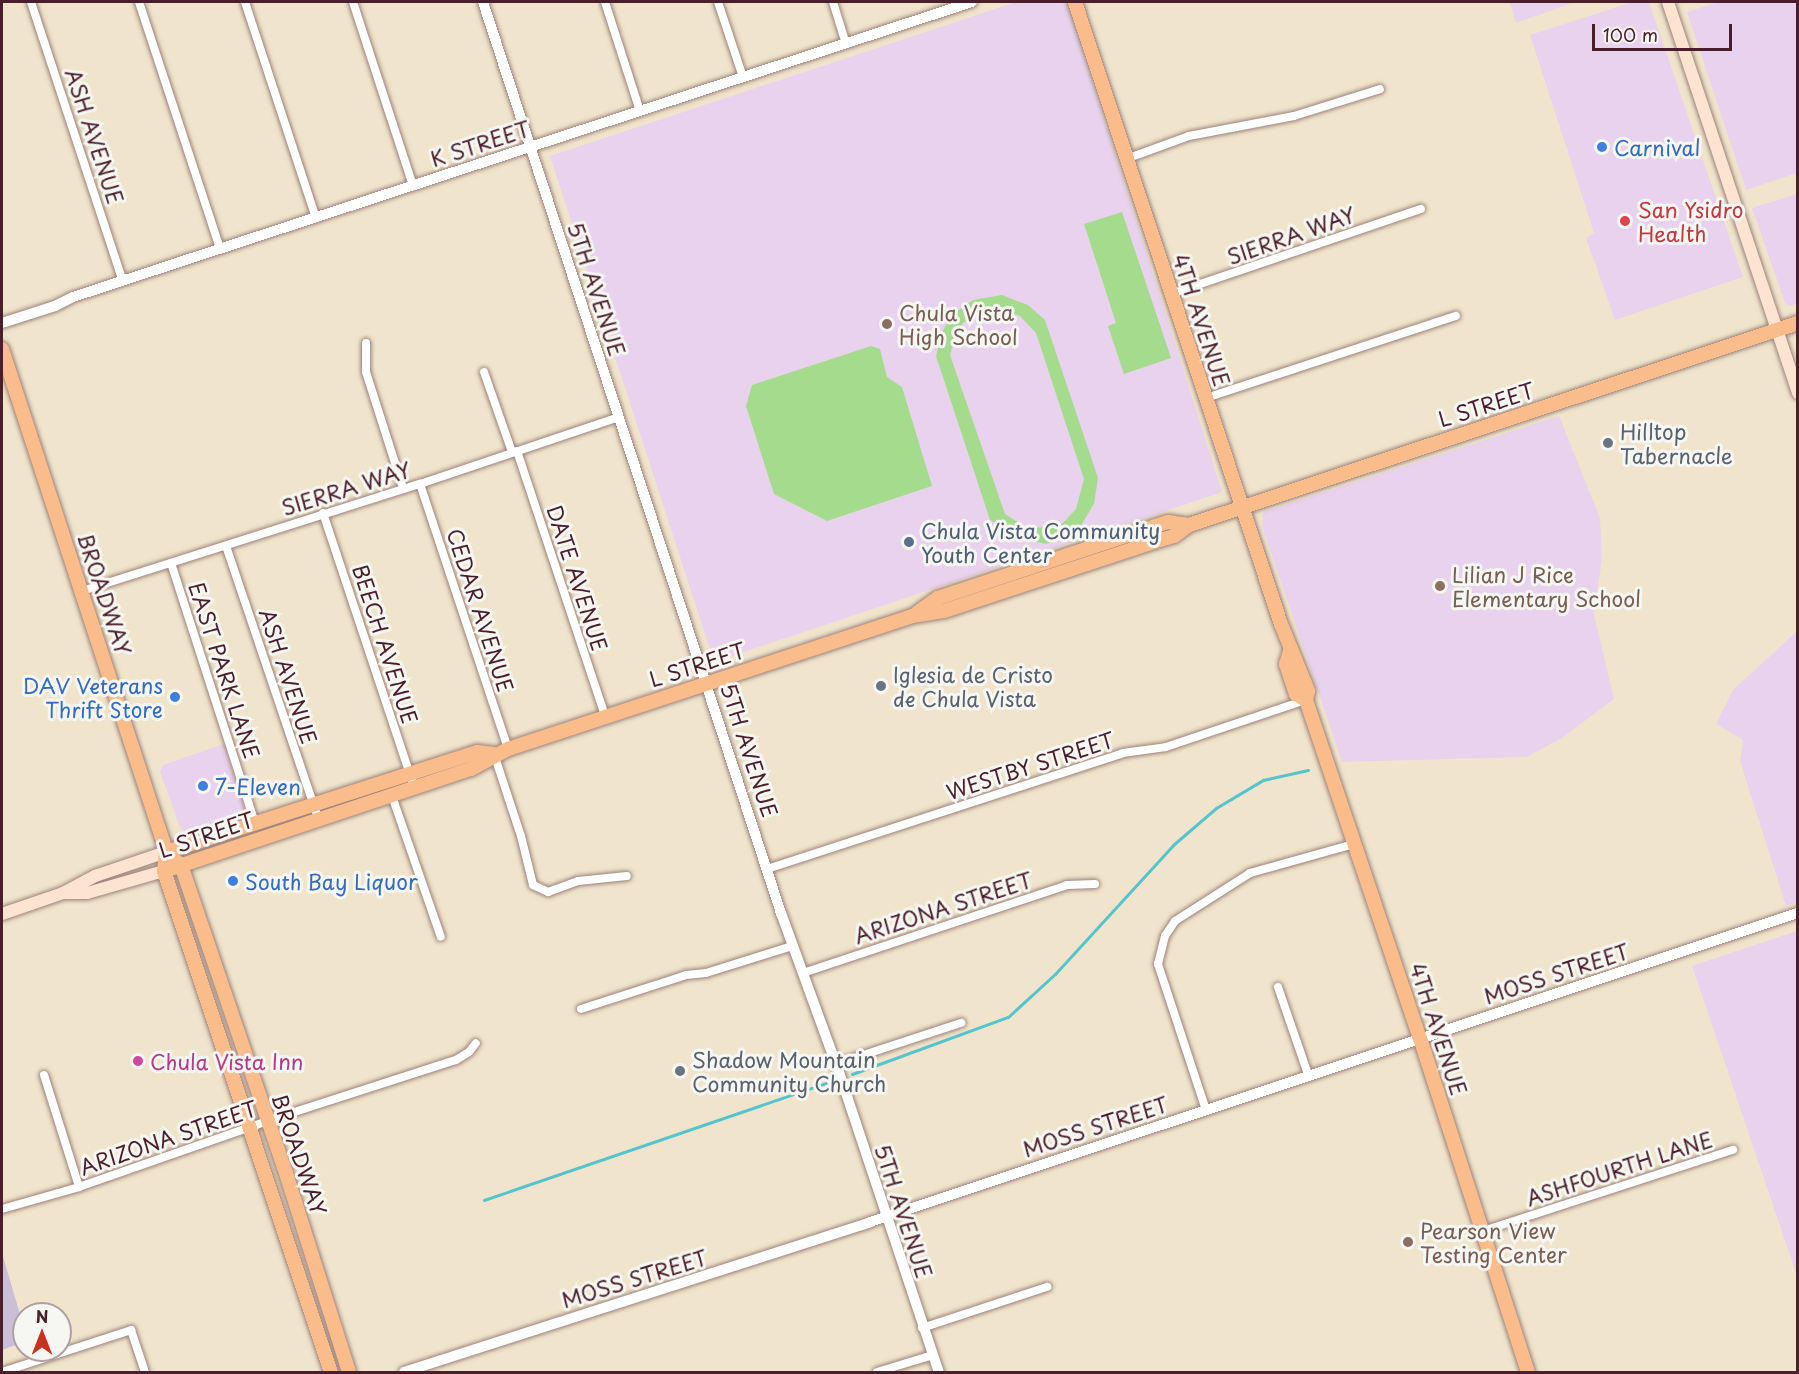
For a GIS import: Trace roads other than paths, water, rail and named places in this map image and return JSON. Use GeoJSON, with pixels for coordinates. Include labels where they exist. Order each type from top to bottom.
{"type":"FeatureCollection","features":[{"type":"Feature","properties":{"kind":"main road","name":"4TH AVENUE"},"geometry":{"type":"LineString","coordinates":[[1075,2],[1290,651],[1286,663],[1296,694],[1306,700],[1420,1038],[1527,1372]]}},
{"type":"Feature","properties":{"kind":"main road"},"geometry":{"type":"LineString","coordinates":[[1668,2],[1797,393]]}},
{"type":"Feature","properties":{"kind":"main road","name":"L STREET"},"geometry":{"type":"LineString","coordinates":[[2,914],[63,893],[95,876],[255,823],[315,811],[389,789],[477,752],[494,754],[912,616],[944,611],[1174,536],[1189,525],[1797,322]]}},
{"type":"Feature","properties":{"kind":"main road","name":"BROADWAY"},"geometry":{"type":"LineString","coordinates":[[2,349],[166,852],[164,871],[331,1372]]}},
{"type":"Feature","properties":{"kind":"main road","name":"L STREET"},"geometry":{"type":"LineString","coordinates":[[63,893],[87,893],[164,871],[315,811]]}},
{"type":"Feature","properties":{"kind":"main road"},"geometry":{"type":"LineString","coordinates":[[166,852],[181,865]]}},
{"type":"Feature","properties":{"kind":"main road","name":"BROADWAY"},"geometry":{"type":"LineString","coordinates":[[181,865],[350,1372]]}},
{"type":"Feature","properties":{"kind":"street","name":"ASH AVENUE"},"geometry":{"type":"LineString","coordinates":[[31,2],[123,281]]}},
{"type":"Feature","properties":{"kind":"street"},"geometry":{"type":"LineString","coordinates":[[138,2],[220,249]]}},
{"type":"Feature","properties":{"kind":"street"},"geometry":{"type":"LineString","coordinates":[[245,2],[316,218]]}},
{"type":"Feature","properties":{"kind":"street"},"geometry":{"type":"LineString","coordinates":[[353,2],[413,186]]}},
{"type":"Feature","properties":{"kind":"street","name":"5TH AVENUE"},"geometry":{"type":"LineString","coordinates":[[483,2],[708,682],[792,946],[836,1064],[922,1328],[939,1372]]}},
{"type":"Feature","properties":{"kind":"street"},"geometry":{"type":"LineString","coordinates":[[605,2],[640,111]]}},
{"type":"Feature","properties":{"kind":"street"},"geometry":{"type":"LineString","coordinates":[[718,2],[743,77]]}},
{"type":"Feature","properties":{"kind":"street"},"geometry":{"type":"LineString","coordinates":[[833,2],[846,44]]}},
{"type":"Feature","properties":{"kind":"street","name":"K STREET"},"geometry":{"type":"LineString","coordinates":[[2,323],[123,281],[972,2]]}},
{"type":"Feature","properties":{"kind":"street"},"geometry":{"type":"LineString","coordinates":[[1126,159],[1189,136],[1294,116],[1380,89]]}},
{"type":"Feature","properties":{"kind":"street","name":"SIERRA WAY"},"geometry":{"type":"LineString","coordinates":[[1171,294],[1421,209]]}},
{"type":"Feature","properties":{"kind":"street"},"geometry":{"type":"LineString","coordinates":[[1206,398],[1456,316]]}},
{"type":"Feature","properties":{"kind":"street"},"geometry":{"type":"LineString","coordinates":[[366,343],[366,372],[403,488]]}},
{"type":"Feature","properties":{"kind":"street","name":"DATE AVENUE"},"geometry":{"type":"LineString","coordinates":[[484,372],[515,452],[605,716]]}},
{"type":"Feature","properties":{"kind":"street","name":"SIERRA WAY"},"geometry":{"type":"LineString","coordinates":[[82,591],[420,484],[619,417]]}},
{"type":"Feature","properties":{"kind":"street","name":"CEDAR AVENUE"},"geometry":{"type":"LineString","coordinates":[[420,484],[508,748]]}},
{"type":"Feature","properties":{"kind":"street","name":"BEECH AVENUE"},"geometry":{"type":"LineString","coordinates":[[323,513],[412,781]]}},
{"type":"Feature","properties":{"kind":"street","name":"ASH AVENUE"},"geometry":{"type":"LineString","coordinates":[[226,546],[315,811]]}},
{"type":"Feature","properties":{"kind":"street","name":"EAST PARK LANE"},"geometry":{"type":"LineString","coordinates":[[171,563],[255,823]]}},
{"type":"Feature","properties":{"kind":"street","name":"WESTBY STREET"},"geometry":{"type":"LineString","coordinates":[[767,869],[1123,753],[1166,747],[1306,700]]}},
{"type":"Feature","properties":{"kind":"street"},"geometry":{"type":"LineString","coordinates":[[494,754],[521,836],[533,885],[548,892],[579,881],[627,876]]}},
{"type":"Feature","properties":{"kind":"street"},"geometry":{"type":"LineString","coordinates":[[389,789],[441,937]]}},
{"type":"Feature","properties":{"kind":"street"},"geometry":{"type":"LineString","coordinates":[[1206,1110],[1158,964],[1165,936],[1174,921],[1250,873],[1354,844]]}},
{"type":"Feature","properties":{"kind":"street","name":"ARIZONA STREET"},"geometry":{"type":"LineString","coordinates":[[804,974],[817,967],[1067,885],[1095,884]]}},
{"type":"Feature","properties":{"kind":"street","name":"MOSS STREET"},"geometry":{"type":"LineString","coordinates":[[404,1372],[885,1217],[1797,913]]}},
{"type":"Feature","properties":{"kind":"street"},"geometry":{"type":"LineString","coordinates":[[581,1009],[686,975],[706,973],[792,946]]}},
{"type":"Feature","properties":{"kind":"street"},"geometry":{"type":"LineString","coordinates":[[1278,987],[1309,1077]]}},
{"type":"Feature","properties":{"kind":"street"},"geometry":{"type":"LineString","coordinates":[[836,1064],[961,1023]]}},
{"type":"Feature","properties":{"kind":"street","name":"ARIZONA STREET"},"geometry":{"type":"LineString","coordinates":[[2,1209],[79,1187],[267,1121],[456,1060],[469,1052],[476,1043]]}},
{"type":"Feature","properties":{"kind":"street"},"geometry":{"type":"LineString","coordinates":[[44,1075],[79,1187]]}},
{"type":"Feature","properties":{"kind":"street","name":"ASHFOURTH LANE"},"geometry":{"type":"LineString","coordinates":[[1483,1231],[1733,1150]]}},
{"type":"Feature","properties":{"kind":"street"},"geometry":{"type":"LineString","coordinates":[[922,1328],[1047,1287]]}},
{"type":"Feature","properties":{"kind":"street"},"geometry":{"type":"LineString","coordinates":[[2,1372],[131,1330],[145,1372]]}},
{"type":"Feature","properties":{"kind":"street"},"geometry":{"type":"LineString","coordinates":[[877,1372],[933,1354]]}},
{"type":"Feature","properties":{"kind":"waterway"},"geometry":{"type":"LineString","coordinates":[[852,1074],[1008,1017],[1055,974],[1173,845],[1216,808],[1263,780],[1308,770]]}},
{"type":"Feature","properties":{"kind":"waterway"},"geometry":{"type":"LineString","coordinates":[[484,1200],[826,1083]]}},
{"type":"Feature","properties":{"kind":"place","name":"Carnival"},"geometry":{"type":"Point","coordinates":[1602,147]}},
{"type":"Feature","properties":{"kind":"place","name":"San Ysidro Health"},"geometry":{"type":"Point","coordinates":[1625,221]}},
{"type":"Feature","properties":{"kind":"place","name":"Chula Vista High School"},"geometry":{"type":"Point","coordinates":[887,324]}},
{"type":"Feature","properties":{"kind":"place","name":"Hilltop Tabernacle"},"geometry":{"type":"Point","coordinates":[1608,443]}},
{"type":"Feature","properties":{"kind":"place","name":"Chula Vista Community Youth Center"},"geometry":{"type":"Point","coordinates":[909,542]}},
{"type":"Feature","properties":{"kind":"place","name":"Lilian J Rice Elementary School"},"geometry":{"type":"Point","coordinates":[1440,586]}},
{"type":"Feature","properties":{"kind":"place","name":"Iglesia de Cristo de Chula Vista"},"geometry":{"type":"Point","coordinates":[881,686]}},
{"type":"Feature","properties":{"kind":"place","name":"DAV Veterans Thrift Store"},"geometry":{"type":"Point","coordinates":[175,697]}},
{"type":"Feature","properties":{"kind":"place","name":"7-Eleven"},"geometry":{"type":"Point","coordinates":[203,786]}},
{"type":"Feature","properties":{"kind":"place","name":"South Bay Liquor"},"geometry":{"type":"Point","coordinates":[233,881]}},
{"type":"Feature","properties":{"kind":"place","name":"Chula Vista Inn"},"geometry":{"type":"Point","coordinates":[138,1061]}},
{"type":"Feature","properties":{"kind":"place","name":"Shadow Mountain Community Church"},"geometry":{"type":"Point","coordinates":[680,1071]}},
{"type":"Feature","properties":{"kind":"place","name":"Pearson View Testing Center"},"geometry":{"type":"Point","coordinates":[1408,1242]}}]}
